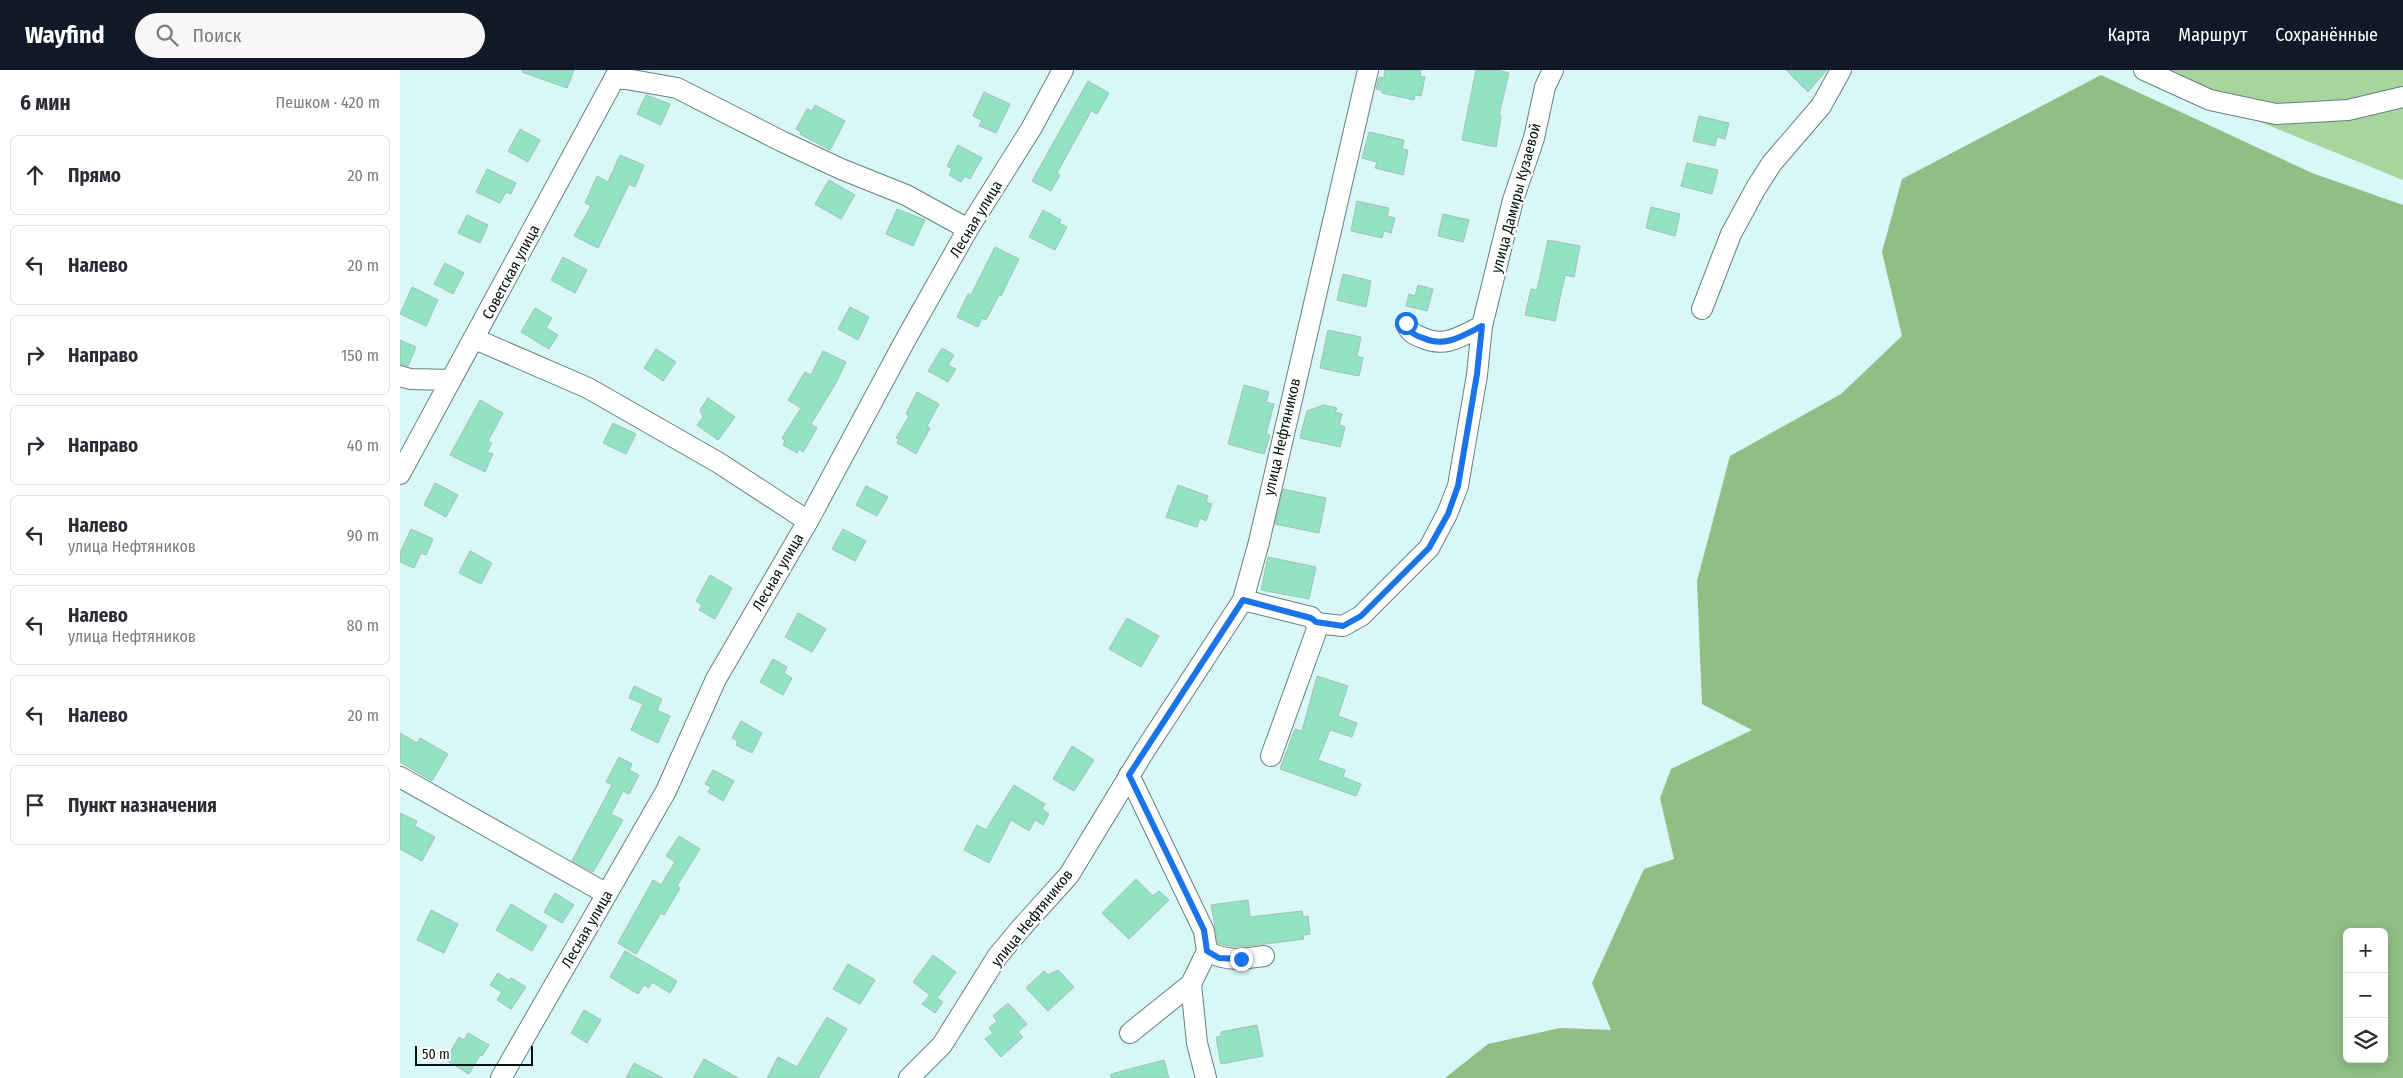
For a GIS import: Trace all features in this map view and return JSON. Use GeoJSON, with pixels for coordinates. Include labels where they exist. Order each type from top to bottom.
{"type":"FeatureCollection","features":[{"type":"Feature","properties":{"kind":"street","name":"Лесная улица"},"geometry":{"type":"LineString","coordinates":[[501,1078],[666,791],[716,680],[808,521],[968,229],[1031,129],[1063,70]]}},
{"type":"Feature","properties":{"kind":"street","name":"улица Нефтяников"},"geometry":{"type":"LineString","coordinates":[[909,1078],[942,1045],[997,958],[1020,928],[1069,875],[1129,775],[1243,600],[1259,542],[1368,70]]}},
{"type":"Feature","properties":{"kind":"street","name":"улица Дамиры Кузаевой"},"geometry":{"type":"LineString","coordinates":[[1243,600],[1311,618],[1316,622],[1343,626],[1361,616],[1429,548],[1448,514],[1458,486],[1477,374],[1482,326],[1513,200],[1534,138],[1545,87],[1553,70]]}},
{"type":"Feature","properties":{"kind":"street"},"geometry":{"type":"LineString","coordinates":[[1702,309],[1731,234],[1756,188],[1772,163],[1820,106],[1841,70]]}},
{"type":"Feature","properties":{"kind":"street"},"geometry":{"type":"LineString","coordinates":[[2144,70],[2210,100],[2276,114],[2348,110],[2403,97]]}},
{"type":"Feature","properties":{"kind":"street"},"geometry":{"type":"LineString","coordinates":[[617,73],[677,88],[842,170],[906,195],[968,229]]}},
{"type":"Feature","properties":{"kind":"street","name":"Советская улица"},"geometry":{"type":"LineString","coordinates":[[400,474],[475,339],[617,73]]}},
{"type":"Feature","properties":{"kind":"street"},"geometry":{"type":"LineString","coordinates":[[1406,323],[1408,329],[1414,335],[1441,343],[1482,326]]}},
{"type":"Feature","properties":{"kind":"street"},"geometry":{"type":"LineString","coordinates":[[475,339],[588,388],[719,463],[808,521]]}},
{"type":"Feature","properties":{"kind":"street"},"geometry":{"type":"LineString","coordinates":[[400,376],[410,379],[451,380]]}},
{"type":"Feature","properties":{"kind":"street"},"geometry":{"type":"LineString","coordinates":[[1271,756],[1317,629],[1316,622]]}},
{"type":"Feature","properties":{"kind":"street"},"geometry":{"type":"LineString","coordinates":[[1129,775],[1204,930],[1207,951],[1191,984],[1130,1033]]}},
{"type":"Feature","properties":{"kind":"street"},"geometry":{"type":"LineString","coordinates":[[400,777],[607,894]]}},
{"type":"Feature","properties":{"kind":"street"},"geometry":{"type":"LineString","coordinates":[[1207,951],[1219,958],[1241,959],[1264,956]]}},
{"type":"Feature","properties":{"kind":"street"},"geometry":{"type":"LineString","coordinates":[[1191,984],[1197,1044],[1206,1078]]}},
{"type":"Feature","properties":{"kind":"green space"},"geometry":{"type":"Polygon","coordinates":[[[2132,70],[2403,70],[2403,180],[2132,70]]]}},
{"type":"Feature","properties":{"kind":"green space"},"geometry":{"type":"Polygon","coordinates":[[[2101,75],[2312,173],[2403,205],[2403,1078],[1445,1078],[1488,1044],[1560,1028],[1611,1030],[1592,983],[1644,869],[1674,859],[1660,798],[1671,769],[1752,730],[1702,704],[1697,581],[1730,456],[1841,394],[1902,336],[1882,252],[1902,179],[2101,75]]]}},
{"type":"Feature","properties":{"kind":"building"},"geometry":{"type":"Polygon","coordinates":[[[523,70],[574,70],[567,88],[522,72],[523,70]]]}},
{"type":"Feature","properties":{"kind":"building"},"geometry":{"type":"Polygon","coordinates":[[[1385,70],[1421,70],[1420,76],[1425,77],[1421,96],[1415,95],[1414,100],[1382,93],[1382,90],[1376,89],[1379,77],[1384,78],[1385,70]]]}},
{"type":"Feature","properties":{"kind":"building"},"geometry":{"type":"Polygon","coordinates":[[[1476,70],[1497,70],[1509,73],[1499,115],[1501,116],[1496,147],[1462,140],[1476,70]]]}},
{"type":"Feature","properties":{"kind":"building"},"geometry":{"type":"Polygon","coordinates":[[[1786,70],[1827,70],[1808,92],[1786,70]]]}},
{"type":"Feature","properties":{"kind":"building"},"geometry":{"type":"Polygon","coordinates":[[[1088,81],[1109,93],[1097,114],[1091,111],[1057,173],[1060,175],[1051,191],[1032,181],[1088,81]]]}},
{"type":"Feature","properties":{"kind":"building"},"geometry":{"type":"Polygon","coordinates":[[[984,92],[1010,104],[996,133],[979,126],[982,120],[973,116],[984,92]]]}},
{"type":"Feature","properties":{"kind":"building"},"geometry":{"type":"Polygon","coordinates":[[[646,95],[670,104],[661,125],[637,114],[646,95]]]}},
{"type":"Feature","properties":{"kind":"building"},"geometry":{"type":"Polygon","coordinates":[[[815,105],[845,121],[830,150],[800,134],[801,132],[796,129],[807,109],[812,111],[815,105]]]}},
{"type":"Feature","properties":{"kind":"building"},"geometry":{"type":"Polygon","coordinates":[[[1699,116],[1729,123],[1725,139],[1717,137],[1715,146],[1693,141],[1699,116]]]}},
{"type":"Feature","properties":{"kind":"building"},"geometry":{"type":"Polygon","coordinates":[[[520,129],[540,140],[528,162],[508,151],[520,129]]]}},
{"type":"Feature","properties":{"kind":"building"},"geometry":{"type":"Polygon","coordinates":[[[1369,132],[1404,140],[1402,149],[1408,150],[1403,175],[1375,168],[1377,162],[1362,158],[1369,132]]]}},
{"type":"Feature","properties":{"kind":"building"},"geometry":{"type":"Polygon","coordinates":[[[958,145],[982,158],[970,179],[965,176],[961,182],[949,175],[952,169],[947,166],[958,145]]]}},
{"type":"Feature","properties":{"kind":"building"},"geometry":{"type":"Polygon","coordinates":[[[620,155],[644,165],[635,187],[629,184],[598,248],[574,236],[591,206],[585,203],[597,176],[608,182],[620,155]]]}},
{"type":"Feature","properties":{"kind":"building"},"geometry":{"type":"Polygon","coordinates":[[[1687,163],[1718,170],[1712,194],[1681,186],[1687,163]]]}},
{"type":"Feature","properties":{"kind":"building"},"geometry":{"type":"Polygon","coordinates":[[[487,169],[516,183],[511,194],[506,192],[500,203],[476,192],[487,169]]]}},
{"type":"Feature","properties":{"kind":"building"},"geometry":{"type":"Polygon","coordinates":[[[829,180],[855,195],[841,219],[815,204],[829,180]]]}},
{"type":"Feature","properties":{"kind":"building"},"geometry":{"type":"Polygon","coordinates":[[[1357,201],[1389,208],[1387,216],[1395,218],[1391,233],[1384,231],[1382,238],[1351,231],[1357,201]]]}},
{"type":"Feature","properties":{"kind":"building"},"geometry":{"type":"Polygon","coordinates":[[[1651,207],[1680,214],[1675,236],[1646,228],[1651,207]]]}},
{"type":"Feature","properties":{"kind":"building"},"geometry":{"type":"Polygon","coordinates":[[[897,209],[925,220],[913,246],[886,234],[897,209]]]}},
{"type":"Feature","properties":{"kind":"building"},"geometry":{"type":"Polygon","coordinates":[[[1043,210],[1061,220],[1059,223],[1067,227],[1055,250],[1029,237],[1043,210]]]}},
{"type":"Feature","properties":{"kind":"building"},"geometry":{"type":"Polygon","coordinates":[[[1443,214],[1469,220],[1463,242],[1438,236],[1443,214]]]}},
{"type":"Feature","properties":{"kind":"building"},"geometry":{"type":"Polygon","coordinates":[[[467,215],[488,225],[480,243],[458,233],[467,215]]]}},
{"type":"Feature","properties":{"kind":"building"},"geometry":{"type":"Polygon","coordinates":[[[1548,240],[1580,246],[1574,277],[1565,275],[1555,321],[1525,315],[1531,289],[1537,290],[1548,240]]]}},
{"type":"Feature","properties":{"kind":"building"},"geometry":{"type":"Polygon","coordinates":[[[995,247],[1019,259],[1001,296],[999,295],[986,320],[982,318],[978,327],[957,317],[968,294],[971,295],[995,247]]]}},
{"type":"Feature","properties":{"kind":"building"},"geometry":{"type":"Polygon","coordinates":[[[563,257],[587,270],[575,293],[551,280],[563,257]]]}},
{"type":"Feature","properties":{"kind":"building"},"geometry":{"type":"Polygon","coordinates":[[[445,263],[464,273],[453,294],[434,284],[445,263]]]}},
{"type":"Feature","properties":{"kind":"building"},"geometry":{"type":"Polygon","coordinates":[[[1343,274],[1371,281],[1366,307],[1337,300],[1343,274]]]}},
{"type":"Feature","properties":{"kind":"building"},"geometry":{"type":"Polygon","coordinates":[[[1418,285],[1433,289],[1427,311],[1406,306],[1409,294],[1415,296],[1418,285]]]}},
{"type":"Feature","properties":{"kind":"building"},"geometry":{"type":"Polygon","coordinates":[[[412,287],[438,300],[426,326],[400,314],[412,287]]]}},
{"type":"Feature","properties":{"kind":"building"},"geometry":{"type":"Polygon","coordinates":[[[850,307],[869,317],[858,340],[838,329],[850,307]]]}},
{"type":"Feature","properties":{"kind":"building"},"geometry":{"type":"Polygon","coordinates":[[[535,308],[552,318],[546,328],[558,335],[549,349],[521,332],[535,308]]]}},
{"type":"Feature","properties":{"kind":"building"},"geometry":{"type":"Polygon","coordinates":[[[1328,330],[1361,337],[1357,356],[1363,358],[1359,376],[1320,368],[1328,330]]]}},
{"type":"Feature","properties":{"kind":"building"},"geometry":{"type":"Polygon","coordinates":[[[400,340],[416,347],[408,366],[400,364],[400,340]]]}},
{"type":"Feature","properties":{"kind":"building"},"geometry":{"type":"Polygon","coordinates":[[[942,348],[954,355],[948,365],[956,369],[948,382],[928,371],[942,348]]]}},
{"type":"Feature","properties":{"kind":"building"},"geometry":{"type":"Polygon","coordinates":[[[656,349],[676,362],[663,381],[644,368],[656,349]]]}},
{"type":"Feature","properties":{"kind":"building"},"geometry":{"type":"Polygon","coordinates":[[[823,351],[846,362],[837,381],[811,424],[817,428],[803,452],[799,449],[797,453],[783,445],[785,441],[782,438],[801,408],[788,400],[805,372],[811,375],[823,351]]]}},
{"type":"Feature","properties":{"kind":"building"},"geometry":{"type":"Polygon","coordinates":[[[1244,385],[1269,392],[1266,402],[1274,404],[1266,434],[1270,435],[1264,454],[1228,444],[1244,385]]]}},
{"type":"Feature","properties":{"kind":"building"},"geometry":{"type":"Polygon","coordinates":[[[917,392],[939,404],[927,426],[930,428],[916,454],[897,443],[899,439],[896,438],[909,416],[906,414],[917,392]]]}},
{"type":"Feature","properties":{"kind":"building"},"geometry":{"type":"Polygon","coordinates":[[[708,398],[735,417],[718,440],[697,425],[703,417],[700,410],[708,398]]]}},
{"type":"Feature","properties":{"kind":"building"},"geometry":{"type":"Polygon","coordinates":[[[480,400],[503,413],[488,441],[492,443],[487,452],[493,454],[485,472],[450,455],[480,400]]]}},
{"type":"Feature","properties":{"kind":"building"},"geometry":{"type":"Polygon","coordinates":[[[1324,405],[1337,408],[1335,412],[1342,414],[1339,425],[1345,427],[1340,447],[1300,438],[1307,411],[1324,405]]]}},
{"type":"Feature","properties":{"kind":"building"},"geometry":{"type":"Polygon","coordinates":[[[613,423],[636,434],[626,454],[603,443],[613,423]]]}},
{"type":"Feature","properties":{"kind":"building"},"geometry":{"type":"Polygon","coordinates":[[[435,483],[458,495],[446,517],[424,505],[435,483]]]}},
{"type":"Feature","properties":{"kind":"building"},"geometry":{"type":"Polygon","coordinates":[[[1178,485],[1208,496],[1206,502],[1212,504],[1206,521],[1200,518],[1197,527],[1166,517],[1178,485]]]}},
{"type":"Feature","properties":{"kind":"building"},"geometry":{"type":"Polygon","coordinates":[[[866,486],[888,497],[877,516],[856,505],[866,486]]]}},
{"type":"Feature","properties":{"kind":"building"},"geometry":{"type":"Polygon","coordinates":[[[1283,489],[1326,498],[1319,533],[1275,524],[1283,489]]]}},
{"type":"Feature","properties":{"kind":"building"},"geometry":{"type":"Polygon","coordinates":[[[411,529],[433,539],[426,555],[421,553],[414,568],[400,562],[400,553],[411,529]]]}},
{"type":"Feature","properties":{"kind":"building"},"geometry":{"type":"Polygon","coordinates":[[[843,529],[866,541],[855,561],[832,549],[843,529]]]}},
{"type":"Feature","properties":{"kind":"building"},"geometry":{"type":"Polygon","coordinates":[[[470,551],[492,563],[481,584],[459,573],[470,551]]]}},
{"type":"Feature","properties":{"kind":"building"},"geometry":{"type":"Polygon","coordinates":[[[1268,557],[1316,567],[1309,599],[1261,590],[1268,557]]]}},
{"type":"Feature","properties":{"kind":"building"},"geometry":{"type":"Polygon","coordinates":[[[710,575],[732,588],[715,619],[699,610],[702,605],[696,601],[710,575]]]}},
{"type":"Feature","properties":{"kind":"building"},"geometry":{"type":"Polygon","coordinates":[[[798,613],[826,629],[812,652],[785,637],[798,613]]]}},
{"type":"Feature","properties":{"kind":"building"},"geometry":{"type":"Polygon","coordinates":[[[1127,618],[1159,636],[1141,667],[1109,649],[1127,618]]]}},
{"type":"Feature","properties":{"kind":"building"},"geometry":{"type":"Polygon","coordinates":[[[773,659],[787,667],[784,673],[792,678],[783,695],[760,682],[773,659]]]}},
{"type":"Feature","properties":{"kind":"building"},"geometry":{"type":"Polygon","coordinates":[[[1317,676],[1348,686],[1338,716],[1357,723],[1352,737],[1330,730],[1318,760],[1345,770],[1343,777],[1361,784],[1356,796],[1280,769],[1295,729],[1302,731],[1317,676]]]}},
{"type":"Feature","properties":{"kind":"building"},"geometry":{"type":"Polygon","coordinates":[[[634,686],[662,699],[657,710],[670,716],[658,743],[631,730],[643,704],[629,698],[634,686]]]}},
{"type":"Feature","properties":{"kind":"building"},"geometry":{"type":"Polygon","coordinates":[[[741,721],[762,733],[752,753],[736,745],[738,741],[732,738],[741,721]]]}},
{"type":"Feature","properties":{"kind":"building"},"geometry":{"type":"Polygon","coordinates":[[[400,733],[417,743],[420,738],[448,754],[432,781],[400,762],[400,733]]]}},
{"type":"Feature","properties":{"kind":"building"},"geometry":{"type":"Polygon","coordinates":[[[1072,746],[1094,760],[1074,791],[1053,779],[1072,746]]]}},
{"type":"Feature","properties":{"kind":"building"},"geometry":{"type":"Polygon","coordinates":[[[619,757],[632,764],[629,770],[639,775],[629,794],[623,791],[611,814],[623,820],[593,872],[572,861],[612,785],[606,782],[619,757]]]}},
{"type":"Feature","properties":{"kind":"building"},"geometry":{"type":"Polygon","coordinates":[[[713,770],[734,781],[723,801],[708,792],[711,787],[705,784],[713,770]]]}},
{"type":"Feature","properties":{"kind":"building"},"geometry":{"type":"Polygon","coordinates":[[[1014,785],[1045,804],[1042,809],[1049,814],[1043,825],[1035,820],[1029,831],[1011,820],[989,863],[964,850],[977,825],[986,830],[1014,785]]]}},
{"type":"Feature","properties":{"kind":"building"},"geometry":{"type":"Polygon","coordinates":[[[400,813],[417,821],[415,826],[435,837],[422,861],[400,849],[400,813]]]}},
{"type":"Feature","properties":{"kind":"building"},"geometry":{"type":"Polygon","coordinates":[[[679,836],[700,849],[677,886],[680,888],[664,915],[661,913],[636,954],[618,943],[653,880],[661,885],[675,862],[666,856],[679,836]]]}},
{"type":"Feature","properties":{"kind":"building"},"geometry":{"type":"Polygon","coordinates":[[[1136,879],[1153,896],[1159,891],[1169,900],[1129,939],[1102,913],[1136,879]]]}},
{"type":"Feature","properties":{"kind":"building"},"geometry":{"type":"Polygon","coordinates":[[[555,893],[574,905],[562,923],[544,912],[555,893]]]}},
{"type":"Feature","properties":{"kind":"building"},"geometry":{"type":"Polygon","coordinates":[[[1248,900],[1250,917],[1302,911],[1303,917],[1308,916],[1310,934],[1303,935],[1304,939],[1248,946],[1229,946],[1218,943],[1211,905],[1248,900]]]}},
{"type":"Feature","properties":{"kind":"building"},"geometry":{"type":"Polygon","coordinates":[[[511,904],[547,926],[532,951],[496,930],[511,904]]]}},
{"type":"Feature","properties":{"kind":"building"},"geometry":{"type":"Polygon","coordinates":[[[431,910],[458,924],[444,953],[417,940],[431,910]]]}},
{"type":"Feature","properties":{"kind":"building"},"geometry":{"type":"Polygon","coordinates":[[[625,951],[677,981],[670,993],[652,982],[649,988],[644,985],[638,994],[610,977],[625,951]]]}},
{"type":"Feature","properties":{"kind":"building"},"geometry":{"type":"Polygon","coordinates":[[[933,955],[956,972],[937,998],[943,1002],[935,1013],[922,1004],[930,995],[913,982],[933,955]]]}},
{"type":"Feature","properties":{"kind":"building"},"geometry":{"type":"Polygon","coordinates":[[[848,964],[875,980],[860,1004],[833,989],[848,964]]]}},
{"type":"Feature","properties":{"kind":"building"},"geometry":{"type":"Polygon","coordinates":[[[1058,970],[1074,987],[1048,1011],[1026,988],[1044,971],[1048,975],[1058,970]]]}},
{"type":"Feature","properties":{"kind":"building"},"geometry":{"type":"Polygon","coordinates":[[[498,973],[526,987],[511,1009],[497,1000],[502,992],[490,985],[498,973]]]}},
{"type":"Feature","properties":{"kind":"building"},"geometry":{"type":"Polygon","coordinates":[[[1008,1003],[1027,1024],[1018,1032],[1023,1037],[1001,1057],[985,1039],[993,1033],[989,1028],[997,1021],[993,1016],[1008,1003]]]}},
{"type":"Feature","properties":{"kind":"building"},"geometry":{"type":"Polygon","coordinates":[[[584,1010],[601,1020],[587,1043],[571,1033],[584,1010]]]}},
{"type":"Feature","properties":{"kind":"building"},"geometry":{"type":"Polygon","coordinates":[[[827,1017],[847,1029],[818,1078],[767,1078],[778,1057],[797,1067],[827,1017]]]}},
{"type":"Feature","properties":{"kind":"building"},"geometry":{"type":"Polygon","coordinates":[[[1257,1025],[1263,1056],[1221,1064],[1216,1037],[1221,1036],[1221,1032],[1257,1025]]]}},
{"type":"Feature","properties":{"kind":"building"},"geometry":{"type":"Polygon","coordinates":[[[468,1033],[489,1045],[482,1056],[480,1055],[469,1074],[446,1060],[459,1037],[464,1040],[468,1033]]]}},
{"type":"Feature","properties":{"kind":"building"},"geometry":{"type":"Polygon","coordinates":[[[704,1059],[738,1078],[693,1078],[704,1059]]]}},
{"type":"Feature","properties":{"kind":"building"},"geometry":{"type":"Polygon","coordinates":[[[1164,1060],[1169,1078],[1111,1078],[1111,1074],[1164,1060]]]}},
{"type":"Feature","properties":{"kind":"building"},"geometry":{"type":"Polygon","coordinates":[[[634,1063],[663,1078],[626,1078],[634,1063]]]}},
{"type":"Feature","properties":{"kind":"route"},"geometry":{"type":"LineString","coordinates":[[1241,959],[1219,958],[1207,951],[1204,930],[1129,775],[1201,668],[1243,600],[1311,618],[1316,622],[1343,626],[1361,616],[1429,548],[1448,514],[1458,486],[1477,374],[1482,326],[1441,343],[1414,335],[1408,329],[1406,323]]}}]}
